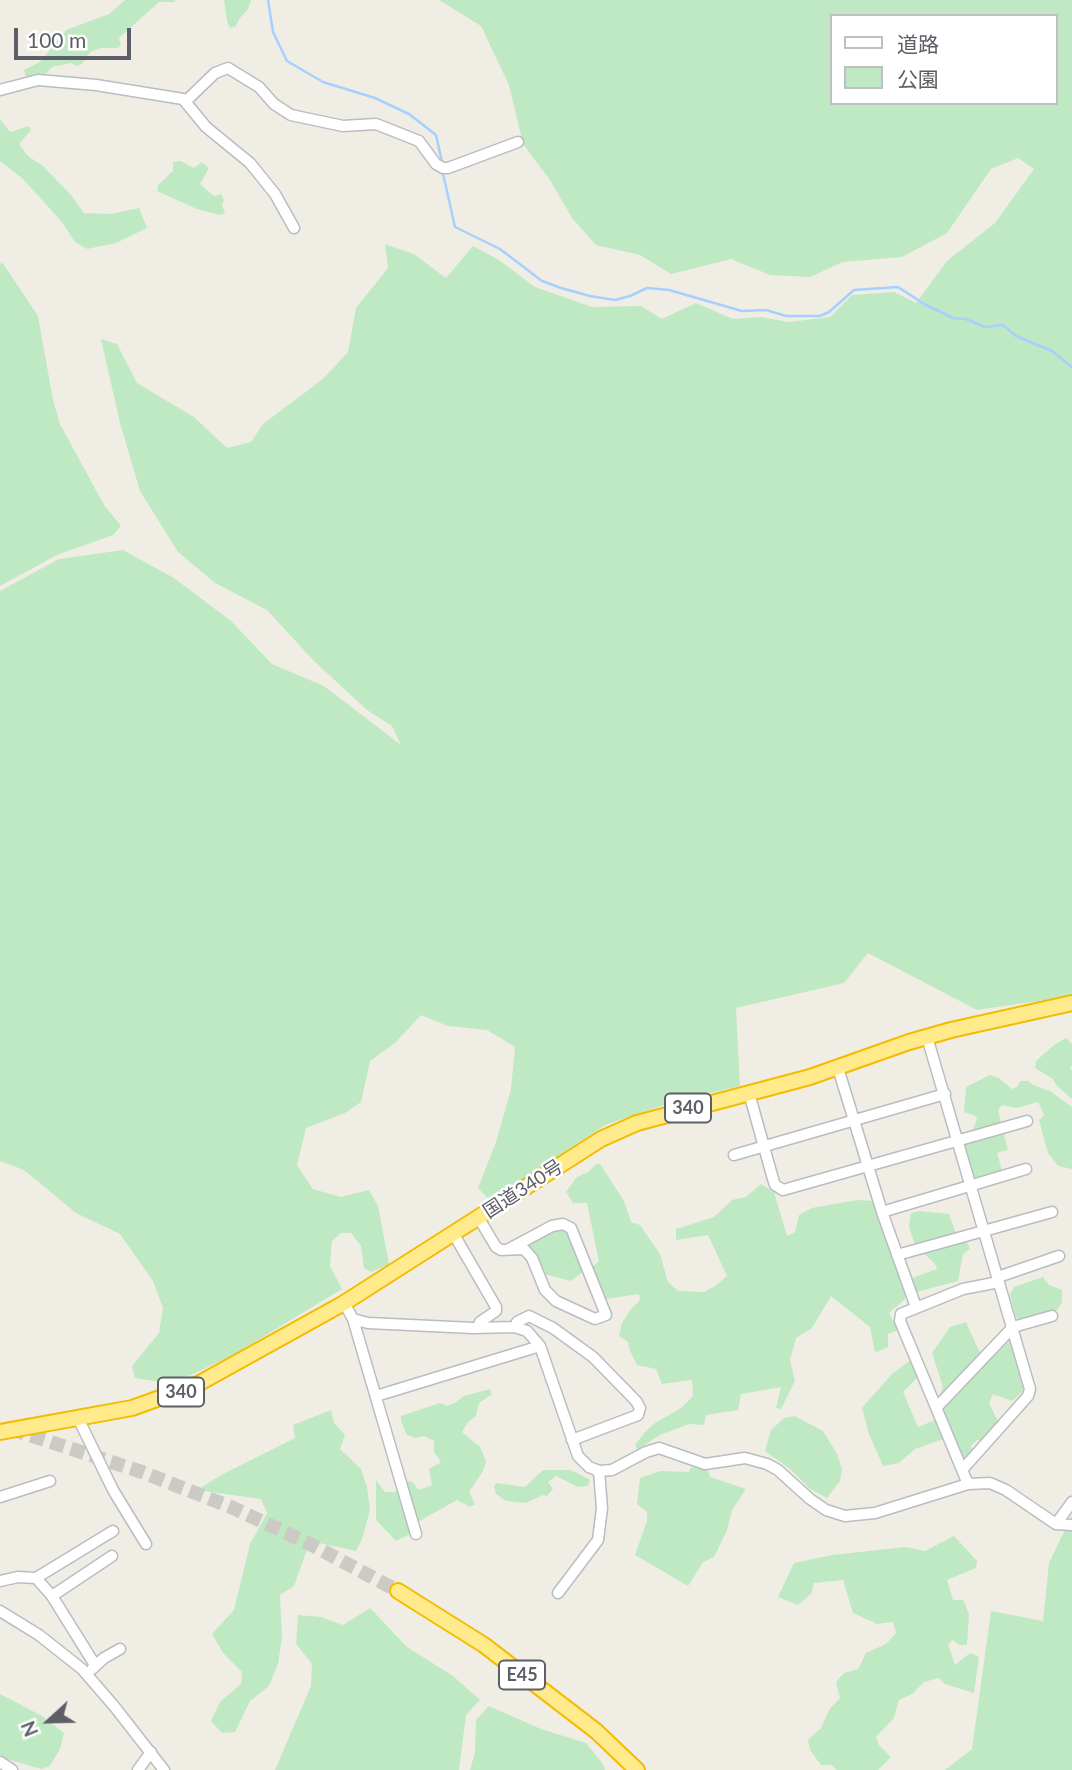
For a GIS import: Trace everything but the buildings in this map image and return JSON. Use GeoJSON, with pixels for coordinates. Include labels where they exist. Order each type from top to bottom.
{"type":"FeatureCollection","features":[{"type":"Feature","properties":{"kind":"highway","name":"国道340号"},"geometry":{"type":"LineString","coordinates":[[0,1432],[132,1408],[181,1392],[344,1303],[601,1139],[618,1131],[660,1116],[838,1068],[927,1037],[1072,1003]]}},
{"type":"Feature","properties":{"kind":"highway","name":"E45"},"geometry":{"type":"LineString","coordinates":[[398,1591],[484,1646],[596,1731],[637,1770]]}},
{"type":"Feature","properties":{"kind":"street"},"geometry":{"type":"LineString","coordinates":[[186,101],[215,74],[228,68],[260,87],[274,104],[291,115],[343,126],[376,124],[419,141],[436,164],[443,168],[448,169],[518,142]]}},
{"type":"Feature","properties":{"kind":"street"},"geometry":{"type":"LineString","coordinates":[[0,90],[38,80],[63,81],[183,99],[206,127],[250,163],[275,194],[294,228]]}},
{"type":"Feature","properties":{"kind":"street"},"geometry":{"type":"LineString","coordinates":[[927,1037],[1030,1389],[1028,1396],[962,1470]]}},
{"type":"Feature","properties":{"kind":"street"},"geometry":{"type":"LineString","coordinates":[[838,1068],[882,1212],[916,1307]]}},
{"type":"Feature","properties":{"kind":"street"},"geometry":{"type":"LineString","coordinates":[[749,1093],[775,1185],[783,1190],[1027,1121]]}},
{"type":"Feature","properties":{"kind":"street"},"geometry":{"type":"LineString","coordinates":[[734,1155],[945,1094]]}},
{"type":"Feature","properties":{"kind":"street"},"geometry":{"type":"LineString","coordinates":[[882,1212],[1026,1169]]}},
{"type":"Feature","properties":{"kind":"street"},"geometry":{"type":"LineString","coordinates":[[897,1255],[1052,1212]]}},
{"type":"Feature","properties":{"kind":"street"},"geometry":{"type":"LineString","coordinates":[[478,1217],[496,1247],[501,1250],[509,1250],[524,1249],[532,1258],[545,1290],[556,1301],[595,1320],[606,1314],[571,1228],[563,1224],[552,1226],[509,1250]]}},
{"type":"Feature","properties":{"kind":"street"},"geometry":{"type":"LineString","coordinates":[[453,1233],[496,1307],[496,1311],[480,1322],[478,1328]]}},
{"type":"Feature","properties":{"kind":"street"},"geometry":{"type":"LineString","coordinates":[[968,1484],[900,1321],[901,1314],[963,1289],[999,1280],[1059,1256]]}},
{"type":"Feature","properties":{"kind":"street"},"geometry":{"type":"LineString","coordinates":[[344,1303],[354,1319],[416,1534]]}},
{"type":"Feature","properties":{"kind":"street"},"geometry":{"type":"LineString","coordinates":[[515,1327],[517,1322],[529,1316],[553,1328],[593,1357],[636,1401],[640,1412],[633,1418],[572,1440]]}},
{"type":"Feature","properties":{"kind":"street"},"geometry":{"type":"LineString","coordinates":[[937,1407],[1013,1327],[1052,1316]]}},
{"type":"Feature","properties":{"kind":"street"},"geometry":{"type":"LineString","coordinates":[[354,1319],[368,1323],[515,1327],[527,1331],[540,1346],[578,1457],[599,1471],[612,1469],[660,1448],[705,1464],[746,1458],[778,1470],[826,1510],[845,1516],[875,1513],[968,1484],[990,1483],[1006,1489],[1056,1524],[1072,1525]]}},
{"type":"Feature","properties":{"kind":"street"},"geometry":{"type":"LineString","coordinates":[[376,1396],[540,1346]]}},
{"type":"Feature","properties":{"kind":"street"},"geometry":{"type":"LineString","coordinates":[[78,1418],[113,1490],[146,1544]]}},
{"type":"Feature","properties":{"kind":"street"},"geometry":{"type":"LineString","coordinates":[[558,1593],[598,1541],[602,1508],[599,1471]]}},
{"type":"Feature","properties":{"kind":"street"},"geometry":{"type":"LineString","coordinates":[[0,1497],[50,1481]]}},
{"type":"Feature","properties":{"kind":"street"},"geometry":{"type":"LineString","coordinates":[[1056,1524],[1072,1502]]}},
{"type":"Feature","properties":{"kind":"street"},"geometry":{"type":"LineString","coordinates":[[0,1581],[18,1577],[36,1578],[113,1531]]}},
{"type":"Feature","properties":{"kind":"street"},"geometry":{"type":"LineString","coordinates":[[52,1596],[112,1556]]}},
{"type":"Feature","properties":{"kind":"street"},"geometry":{"type":"LineString","coordinates":[[36,1578],[52,1596],[95,1665]]}},
{"type":"Feature","properties":{"kind":"street"},"geometry":{"type":"LineString","coordinates":[[0,1611],[62,1652],[88,1675],[164,1770]]}},
{"type":"Feature","properties":{"kind":"street"},"geometry":{"type":"LineString","coordinates":[[88,1675],[95,1665],[120,1649]]}},
{"type":"Feature","properties":{"kind":"street"},"geometry":{"type":"LineString","coordinates":[[138,1770],[151,1752]]}},
{"type":"Feature","properties":{"kind":"street"},"geometry":{"type":"LineString","coordinates":[[0,1762],[12,1770]]}},
{"type":"Feature","properties":{"kind":"green space"},"geometry":{"type":"Polygon","coordinates":[[[125,0],[175,2],[159,2],[119,38],[121,46],[117,48],[101,48],[90,52],[82,64],[77,66],[71,63],[52,67],[44,76],[26,76],[24,70],[40,62],[66,30],[109,14],[125,0]]]}},
{"type":"Feature","properties":{"kind":"green space"},"geometry":{"type":"Polygon","coordinates":[[[224,0],[251,0],[235,27],[230,28],[227,21],[224,0]]]}},
{"type":"Feature","properties":{"kind":"green space"},"geometry":{"type":"Polygon","coordinates":[[[439,0],[1072,0],[1072,996],[977,1010],[868,953],[844,983],[736,1008],[740,1086],[673,1102],[605,1125],[491,1201],[478,1188],[496,1142],[511,1089],[515,1047],[487,1030],[448,1026],[421,1015],[395,1043],[370,1061],[361,1102],[345,1113],[306,1128],[297,1165],[313,1189],[341,1197],[369,1190],[378,1206],[389,1264],[371,1272],[364,1268],[361,1246],[351,1233],[341,1233],[332,1241],[330,1266],[342,1289],[233,1355],[193,1374],[168,1383],[135,1378],[132,1366],[159,1333],[163,1308],[153,1281],[120,1234],[76,1213],[24,1170],[0,1161],[0,591],[59,559],[123,550],[174,578],[231,621],[272,664],[324,686],[401,745],[392,726],[367,710],[314,661],[267,610],[215,583],[178,552],[140,491],[120,423],[101,339],[117,344],[137,383],[194,417],[227,448],[251,442],[263,424],[323,379],[348,352],[356,308],[388,268],[385,244],[414,254],[446,278],[473,246],[499,260],[535,287],[592,307],[641,306],[662,319],[696,303],[733,319],[761,317],[789,322],[830,317],[852,295],[894,292],[916,303],[947,261],[995,223],[1034,169],[1018,158],[991,169],[947,233],[902,257],[843,262],[810,277],[770,275],[731,259],[671,274],[640,255],[596,245],[572,218],[550,180],[523,144],[509,85],[481,26],[439,0]]]}},
{"type":"Feature","properties":{"kind":"green space"},"geometry":{"type":"Polygon","coordinates":[[[0,119],[10,132],[29,126],[31,130],[19,144],[29,157],[42,165],[71,195],[84,213],[111,214],[139,208],[147,228],[116,243],[87,249],[75,242],[61,221],[23,179],[0,161],[0,119]]]}},
{"type":"Feature","properties":{"kind":"green space"},"geometry":{"type":"Polygon","coordinates":[[[180,161],[194,168],[202,162],[209,168],[200,184],[214,196],[221,194],[225,213],[220,215],[197,209],[157,191],[158,185],[173,171],[173,162],[180,161]]]}},
{"type":"Feature","properties":{"kind":"green space"},"geometry":{"type":"Polygon","coordinates":[[[2,262],[38,316],[60,424],[104,505],[121,526],[113,535],[57,555],[0,586],[0,265],[2,262]]]}},
{"type":"Feature","properties":{"kind":"green space"},"geometry":{"type":"Polygon","coordinates":[[[1066,1038],[1072,1044],[1072,1099],[1053,1079],[1035,1068],[1036,1061],[1066,1038]]]}},
{"type":"Feature","properties":{"kind":"green space"},"geometry":{"type":"Polygon","coordinates":[[[990,1075],[999,1078],[1012,1089],[1017,1087],[1020,1081],[1028,1081],[1050,1091],[1072,1107],[1072,1169],[1058,1166],[1048,1153],[1039,1120],[1044,1115],[1038,1102],[1017,1108],[1002,1105],[998,1110],[1008,1150],[997,1153],[1002,1170],[976,1178],[972,1173],[964,1144],[979,1130],[973,1129],[977,1119],[975,1116],[964,1112],[966,1087],[990,1075]]]}},
{"type":"Feature","properties":{"kind":"green space"},"geometry":{"type":"Polygon","coordinates":[[[600,1164],[624,1201],[631,1222],[640,1225],[660,1254],[668,1282],[678,1291],[704,1292],[727,1276],[708,1235],[676,1240],[676,1229],[714,1217],[732,1200],[746,1197],[761,1184],[774,1192],[787,1236],[795,1232],[799,1215],[812,1208],[857,1200],[872,1201],[905,1293],[905,1299],[889,1313],[898,1330],[888,1334],[888,1347],[875,1353],[870,1327],[831,1296],[812,1328],[796,1338],[790,1360],[795,1381],[781,1409],[776,1408],[781,1387],[741,1394],[738,1410],[706,1415],[704,1425],[689,1424],[660,1435],[637,1450],[635,1445],[645,1432],[681,1408],[693,1396],[692,1380],[662,1384],[656,1369],[637,1365],[628,1342],[619,1336],[622,1323],[640,1300],[639,1294],[606,1299],[591,1267],[599,1262],[587,1203],[573,1203],[566,1192],[577,1177],[600,1164]]]}},
{"type":"Feature","properties":{"kind":"green space"},"geometry":{"type":"Polygon","coordinates":[[[919,1211],[949,1214],[959,1242],[966,1240],[970,1249],[963,1254],[958,1281],[917,1292],[912,1278],[937,1269],[915,1245],[909,1227],[911,1213],[919,1211]]]}},
{"type":"Feature","properties":{"kind":"green space"},"geometry":{"type":"Polygon","coordinates":[[[564,1228],[569,1233],[584,1271],[571,1281],[544,1274],[529,1246],[554,1230],[564,1228]]]}},
{"type":"Feature","properties":{"kind":"green space"},"geometry":{"type":"Polygon","coordinates":[[[1043,1277],[1049,1285],[1062,1290],[1062,1302],[1056,1311],[1019,1319],[1016,1317],[1010,1295],[1014,1287],[1043,1277]]]}},
{"type":"Feature","properties":{"kind":"green space"},"geometry":{"type":"Polygon","coordinates":[[[966,1322],[985,1364],[1009,1341],[1024,1386],[1022,1392],[1012,1401],[993,1394],[989,1403],[998,1421],[982,1440],[977,1440],[971,1446],[973,1453],[965,1462],[961,1460],[939,1396],[943,1387],[932,1353],[950,1327],[966,1322]]]}},
{"type":"Feature","properties":{"kind":"green space"},"geometry":{"type":"Polygon","coordinates":[[[912,1359],[918,1377],[903,1392],[918,1427],[938,1419],[943,1439],[915,1449],[899,1463],[883,1466],[869,1434],[862,1408],[892,1374],[912,1359]]]}},
{"type":"Feature","properties":{"kind":"green space"},"geometry":{"type":"Polygon","coordinates":[[[490,1389],[492,1394],[479,1403],[476,1416],[462,1432],[480,1447],[486,1461],[483,1471],[469,1492],[475,1504],[470,1507],[457,1500],[418,1522],[412,1533],[396,1541],[376,1520],[376,1480],[385,1492],[395,1492],[405,1482],[411,1481],[419,1490],[432,1485],[429,1469],[441,1462],[434,1452],[434,1441],[424,1436],[416,1438],[407,1435],[401,1416],[440,1403],[447,1406],[464,1396],[490,1389]]]}},
{"type":"Feature","properties":{"kind":"green space"},"geometry":{"type":"Polygon","coordinates":[[[331,1410],[334,1423],[345,1435],[340,1449],[361,1469],[367,1487],[370,1510],[362,1539],[356,1551],[310,1541],[294,1586],[280,1595],[282,1638],[278,1664],[269,1686],[250,1701],[235,1732],[222,1733],[211,1721],[220,1702],[241,1684],[242,1672],[223,1653],[212,1634],[234,1610],[250,1544],[267,1513],[261,1499],[197,1490],[295,1438],[293,1425],[331,1410]]]}},
{"type":"Feature","properties":{"kind":"green space"},"geometry":{"type":"Polygon","coordinates":[[[795,1416],[823,1431],[837,1454],[842,1469],[840,1481],[827,1498],[809,1488],[790,1469],[765,1451],[771,1430],[784,1418],[795,1416]]]}},
{"type":"Feature","properties":{"kind":"green space"},"geometry":{"type":"Polygon","coordinates":[[[691,1467],[708,1469],[710,1477],[746,1489],[732,1510],[727,1530],[714,1557],[703,1562],[688,1586],[635,1555],[647,1521],[647,1512],[637,1504],[640,1478],[660,1471],[689,1472],[691,1467]]]}},
{"type":"Feature","properties":{"kind":"green space"},"geometry":{"type":"Polygon","coordinates":[[[543,1470],[571,1470],[590,1480],[588,1486],[578,1487],[556,1476],[548,1482],[553,1489],[547,1496],[543,1495],[526,1503],[506,1501],[496,1494],[494,1486],[497,1483],[525,1487],[543,1470]]]}},
{"type":"Feature","properties":{"kind":"green space"},"geometry":{"type":"Polygon","coordinates":[[[1072,1515],[1072,1770],[945,1770],[972,1749],[991,1611],[1043,1621],[1049,1563],[1072,1515]]]}},
{"type":"Feature","properties":{"kind":"green space"},"geometry":{"type":"Polygon","coordinates":[[[954,1536],[977,1561],[976,1568],[947,1580],[953,1600],[963,1600],[969,1614],[967,1645],[959,1645],[953,1640],[948,1644],[955,1665],[970,1653],[979,1657],[974,1693],[945,1684],[939,1678],[924,1682],[912,1694],[899,1700],[894,1718],[876,1737],[879,1745],[891,1757],[878,1770],[836,1770],[832,1765],[821,1765],[810,1750],[808,1740],[821,1728],[829,1710],[840,1698],[836,1682],[844,1673],[858,1669],[866,1653],[886,1644],[896,1633],[893,1622],[877,1624],[853,1613],[843,1580],[814,1583],[811,1594],[798,1605],[778,1597],[794,1563],[832,1555],[905,1547],[925,1551],[954,1536]]]}},
{"type":"Feature","properties":{"kind":"green space"},"geometry":{"type":"Polygon","coordinates":[[[370,1608],[407,1647],[453,1676],[480,1700],[466,1715],[459,1770],[275,1770],[311,1686],[312,1664],[296,1644],[298,1615],[321,1617],[343,1625],[370,1608]]]}},
{"type":"Feature","properties":{"kind":"green space"},"geometry":{"type":"Polygon","coordinates":[[[0,1694],[42,1716],[64,1733],[60,1749],[50,1766],[41,1769],[0,1757],[0,1694]]]}},
{"type":"Feature","properties":{"kind":"green space"},"geometry":{"type":"Polygon","coordinates":[[[489,1706],[541,1729],[586,1743],[605,1770],[470,1770],[475,1752],[476,1720],[489,1706]]]}},
{"type":"Feature","properties":{"kind":"waterway"},"geometry":{"type":"LineString","coordinates":[[268,0],[273,32],[287,61],[323,82],[375,98],[409,114],[436,135],[442,162]]}},
{"type":"Feature","properties":{"kind":"waterway"},"geometry":{"type":"LineString","coordinates":[[442,169],[455,227],[500,249],[542,281],[561,288],[615,300],[647,288],[669,290],[742,311],[766,310],[786,316],[820,316],[829,312],[854,290],[898,287],[953,318],[966,319],[985,327],[1003,325],[1016,336],[1052,351],[1072,367]]}},
{"type":"Feature","properties":{"kind":"tunnel"},"geometry":{"type":"LineString","coordinates":[[11,1429],[142,1472],[231,1507],[310,1544],[398,1591]]}}]}
